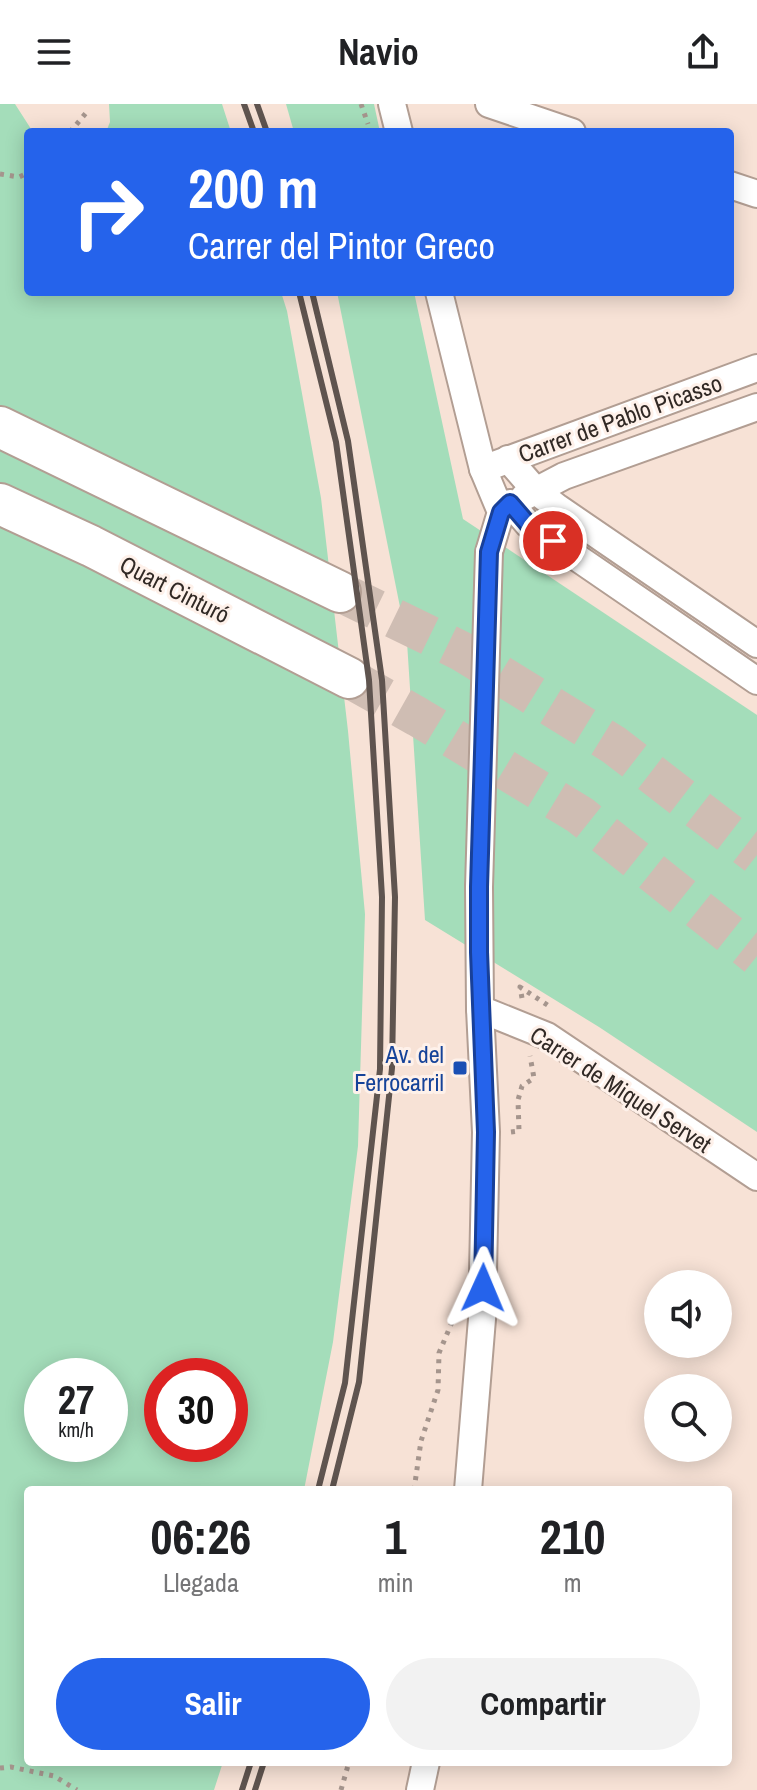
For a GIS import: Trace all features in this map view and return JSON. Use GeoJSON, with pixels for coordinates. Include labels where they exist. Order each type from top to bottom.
{"type":"FeatureCollection","features":[{"type":"Feature","properties":{"kind":"highway"},"geometry":{"type":"LineString","coordinates":[[0,427],[340,592]]}},
{"type":"Feature","properties":{"kind":"highway","name":"Quart Cinturó"},"geometry":{"type":"LineString","coordinates":[[0,504],[91,546],[349,678]]}},
{"type":"Feature","properties":{"kind":"street"},"geometry":{"type":"LineString","coordinates":[[392,104],[398,128]]}},
{"type":"Feature","properties":{"kind":"street"},"geometry":{"type":"LineString","coordinates":[[489,104],[560,128]]}},
{"type":"Feature","properties":{"kind":"street"},"geometry":{"type":"LineString","coordinates":[[734,186],[757,194]]}},
{"type":"Feature","properties":{"kind":"street"},"geometry":{"type":"LineString","coordinates":[[440,296],[481,458],[506,507],[757,681]]}},
{"type":"Feature","properties":{"kind":"street","name":"Carrer de Pablo Picasso"},"geometry":{"type":"LineString","coordinates":[[481,458],[508,459],[757,368]]}},
{"type":"Feature","properties":{"kind":"street","name":"Carrer de Pablo Picasso"},"geometry":{"type":"LineString","coordinates":[[506,507],[564,476],[757,407]]}},
{"type":"Feature","properties":{"kind":"street"},"geometry":{"type":"LineString","coordinates":[[508,459],[536,491],[757,644]]}},
{"type":"Feature","properties":{"kind":"street"},"geometry":{"type":"LineString","coordinates":[[468,1486],[482,1319],[486,1132],[480,1009],[479,887],[489,552],[506,507]]}},
{"type":"Feature","properties":{"kind":"street","name":"Carrer de Miquel Servet"},"geometry":{"type":"LineString","coordinates":[[480,1009],[547,1036],[757,1177]]}},
{"type":"Feature","properties":{"kind":"street"},"geometry":{"type":"LineString","coordinates":[[420,1790],[425,1766]]}},
{"type":"Feature","properties":{"kind":"path"},"geometry":{"type":"LineString","coordinates":[[361,104],[370,128]]}},
{"type":"Feature","properties":{"kind":"path"},"geometry":{"type":"LineString","coordinates":[[73,128],[86,113]]}},
{"type":"Feature","properties":{"kind":"path"},"geometry":{"type":"LineString","coordinates":[[0,174],[24,175]]}},
{"type":"Feature","properties":{"kind":"path"},"geometry":{"type":"LineString","coordinates":[[486,1132],[519,1131],[518,1100],[522,1086],[534,1078],[520,987],[559,1013]]}},
{"type":"Feature","properties":{"kind":"path"},"geometry":{"type":"LineString","coordinates":[[415,1486],[421,1441],[438,1390],[439,1353],[455,1315],[455,1329]]}},
{"type":"Feature","properties":{"kind":"path"},"geometry":{"type":"LineString","coordinates":[[341,1790],[348,1766]]}},
{"type":"Feature","properties":{"kind":"path"},"geometry":{"type":"LineString","coordinates":[[0,1768],[11,1767],[54,1776],[77,1790]]}},
{"type":"Feature","properties":{"kind":"green space"},"geometry":{"type":"Polygon","coordinates":[[[0,104],[15,104],[30,128],[24,128],[24,296],[282,296],[321,498],[365,914],[358,1146],[333,1342],[305,1486],[24,1486],[24,1766],[222,1766],[214,1790],[0,1790],[0,104]]]}},
{"type":"Feature","properties":{"kind":"green space"},"geometry":{"type":"Polygon","coordinates":[[[109,104],[222,104],[230,128],[108,128],[109,104]]]}},
{"type":"Feature","properties":{"kind":"green space"},"geometry":{"type":"Polygon","coordinates":[[[286,104],[374,104],[379,128],[293,128],[286,104]]]}},
{"type":"Feature","properties":{"kind":"green space"},"geometry":{"type":"Polygon","coordinates":[[[338,296],[415,296],[463,519],[757,715],[757,1132],[599,1027],[425,920],[407,642],[338,296]]]}},
{"type":"Feature","properties":{"kind":"tunnel"},"geometry":{"type":"LineString","coordinates":[[340,592],[461,651],[614,745],[757,855]]}},
{"type":"Feature","properties":{"kind":"tunnel"},"geometry":{"type":"LineString","coordinates":[[349,678],[580,815],[757,956]]}},
{"type":"Feature","properties":{"kind":"railway"},"geometry":{"type":"LineString","coordinates":[[244,104],[253,128]]}},
{"type":"Feature","properties":{"kind":"railway"},"geometry":{"type":"LineString","coordinates":[[257,104],[266,128]]}},
{"type":"Feature","properties":{"kind":"railway"},"geometry":{"type":"LineString","coordinates":[[300,296],[336,442],[369,680],[382,897],[380,1069],[345,1383],[319,1486]]}},
{"type":"Feature","properties":{"kind":"railway"},"geometry":{"type":"LineString","coordinates":[[313,296],[348,441],[382,680],[395,897],[392,1068],[359,1382],[333,1486]]}},
{"type":"Feature","properties":{"kind":"railway"},"geometry":{"type":"LineString","coordinates":[[242,1790],[250,1766]]}},
{"type":"Feature","properties":{"kind":"railway"},"geometry":{"type":"LineString","coordinates":[[255,1790],[263,1766]]}},
{"type":"Feature","properties":{"kind":"place","name":"Av. del Ferrocarril"},"geometry":{"type":"Point","coordinates":[460,1068]}},
{"type":"Feature","properties":{"kind":"route"},"geometry":{"type":"LineString","coordinates":[[483,1288],[486,1132],[480,1009],[479,887],[489,552],[501,512],[510,503],[528,524],[553,541]]}}]}
